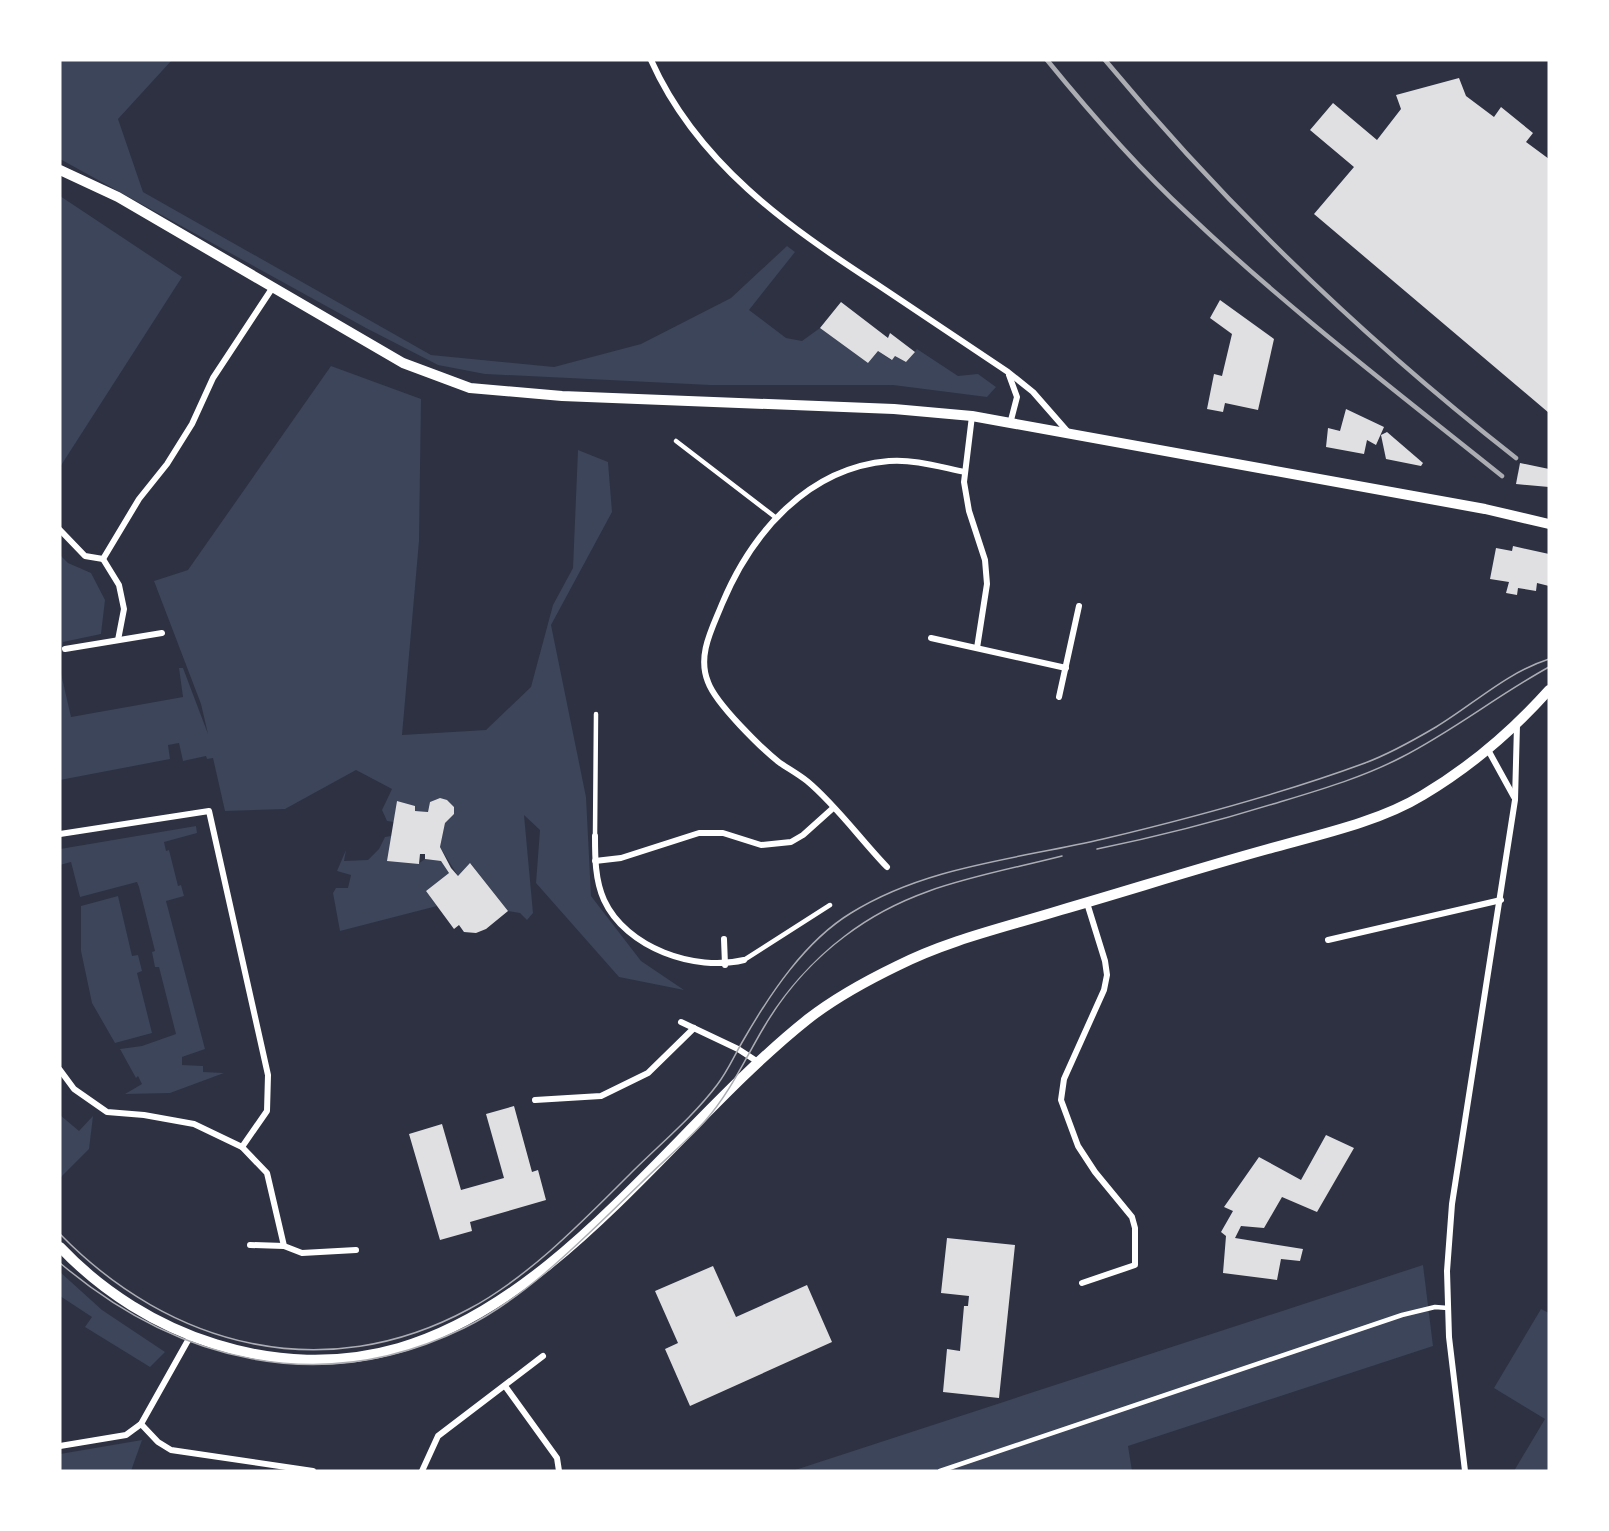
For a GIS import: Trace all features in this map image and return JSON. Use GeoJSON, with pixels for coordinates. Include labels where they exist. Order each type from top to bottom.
{"type":"FeatureCollection","features":[{"type":"Feature","properties":{"kind":"street"},"geometry":{"type":"LineString","coordinates":[[651,60],[689,126],[716,160],[779,218],[1008,372],[1033,392],[1070,434]]}},
{"type":"Feature","properties":{"kind":"street"},"geometry":{"type":"LineString","coordinates":[[60,170],[118,197],[403,363],[470,388],[562,396],[894,409],[972,416],[1483,508],[1549,524]]}},
{"type":"Feature","properties":{"kind":"street"},"geometry":{"type":"LineString","coordinates":[[103,559],[139,499],[167,464],[186,434],[213,378],[273,286]]}},
{"type":"Feature","properties":{"kind":"street"},"geometry":{"type":"LineString","coordinates":[[1008,372],[1017,397],[1010,424]]}},
{"type":"Feature","properties":{"kind":"street"},"geometry":{"type":"LineString","coordinates":[[972,416],[965,472],[969,511],[985,560],[987,584],[977,648]]}},
{"type":"Feature","properties":{"kind":"street"},"geometry":{"type":"LineString","coordinates":[[887,867],[807,781],[779,762],[721,704],[708,683],[703,663],[706,645],[742,560],[775,517],[818,485],[863,466],[889,461],[914,462],[965,472]]}},
{"type":"Feature","properties":{"kind":"street"},"geometry":{"type":"LineString","coordinates":[[60,530],[85,556],[103,559],[119,585],[124,609],[117,640]]}},
{"type":"Feature","properties":{"kind":"street"},"geometry":{"type":"LineString","coordinates":[[1059,697],[1079,606]]}},
{"type":"Feature","properties":{"kind":"street"},"geometry":{"type":"LineString","coordinates":[[66,649],[162,633]]}},
{"type":"Feature","properties":{"kind":"street"},"geometry":{"type":"LineString","coordinates":[[931,638],[1066,668]]}},
{"type":"Feature","properties":{"kind":"street"},"geometry":{"type":"LineString","coordinates":[[60,1247],[77,1265],[127,1303],[216,1346],[253,1355],[319,1359],[354,1357],[399,1348],[435,1335],[498,1299],[550,1262],[597,1220],[758,1062],[804,1022],[836,999],[900,964],[946,945],[1341,830],[1420,797],[1518,725],[1549,690]]}},
{"type":"Feature","properties":{"kind":"street"},"geometry":{"type":"LineString","coordinates":[[1465,1471],[1449,1337],[1447,1271],[1452,1204],[1515,801],[1518,725]]}},
{"type":"Feature","properties":{"kind":"street"},"geometry":{"type":"LineString","coordinates":[[1487,748],[1515,801]]}},
{"type":"Feature","properties":{"kind":"street"},"geometry":{"type":"LineString","coordinates":[[595,861],[621,858],[699,833],[723,833],[761,845],[791,842],[803,836],[832,809]]}},
{"type":"Feature","properties":{"kind":"street"},"geometry":{"type":"LineString","coordinates":[[60,834],[209,811],[268,1075],[267,1111],[242,1147]]}},
{"type":"Feature","properties":{"kind":"street"},"geometry":{"type":"LineString","coordinates":[[595,836],[595,861],[605,901],[634,935],[664,953],[693,961],[725,965],[744,960]]}},
{"type":"Feature","properties":{"kind":"street"},"geometry":{"type":"LineString","coordinates":[[1328,940],[1501,900]]}},
{"type":"Feature","properties":{"kind":"street"},"geometry":{"type":"LineString","coordinates":[[1082,1283],[1135,1265],[1135,1228],[1132,1217],[1095,1172],[1078,1146],[1061,1100],[1064,1079],[1104,990],[1107,975],[1105,961],[1086,903]]}},
{"type":"Feature","properties":{"kind":"street"},"geometry":{"type":"LineString","coordinates":[[724,939],[725,965]]}},
{"type":"Feature","properties":{"kind":"street"},"geometry":{"type":"LineString","coordinates":[[681,1022],[738,1049],[758,1062]]}},
{"type":"Feature","properties":{"kind":"street"},"geometry":{"type":"LineString","coordinates":[[535,1100],[602,1096],[648,1073],[682,1036],[694,1028]]}},
{"type":"Feature","properties":{"kind":"street"},"geometry":{"type":"LineString","coordinates":[[60,1070],[74,1089],[107,1112],[144,1115],[194,1124],[242,1147],[267,1173],[284,1246]]}},
{"type":"Feature","properties":{"kind":"street"},"geometry":{"type":"LineString","coordinates":[[250,1245],[284,1246],[302,1253],[356,1250]]}},
{"type":"Feature","properties":{"kind":"street"},"geometry":{"type":"LineString","coordinates":[[60,1446],[126,1435],[141,1424],[191,1335]]}},
{"type":"Feature","properties":{"kind":"street"},"geometry":{"type":"LineString","coordinates":[[422,1471],[438,1436],[543,1356]]}},
{"type":"Feature","properties":{"kind":"street"},"geometry":{"type":"LineString","coordinates":[[505,1386],[557,1458],[559,1471]]}},
{"type":"Feature","properties":{"kind":"street"},"geometry":{"type":"LineString","coordinates":[[141,1424],[158,1442],[171,1450],[313,1471]]}},
{"type":"Feature","properties":{"kind":"lane"},"geometry":{"type":"LineString","coordinates":[[676,441],[775,517]]}},
{"type":"Feature","properties":{"kind":"lane"},"geometry":{"type":"LineString","coordinates":[[595,836],[596,714]]}},
{"type":"Feature","properties":{"kind":"lane"},"geometry":{"type":"LineString","coordinates":[[744,960],[830,905]]}},
{"type":"Feature","properties":{"kind":"lane"},"geometry":{"type":"LineString","coordinates":[[940,1471],[1402,1315],[1436,1307],[1448,1308]]}},
{"type":"Feature","properties":{"kind":"shaded area"},"geometry":{"type":"Polygon","coordinates":[[[60,60],[172,60],[118,119],[143,192],[431,355],[554,367],[641,344],[731,298],[787,246],[795,252],[749,310],[786,338],[802,341],[820,328],[868,363],[878,351],[891,360],[895,356],[906,362],[917,349],[958,376],[978,374],[996,387],[987,397],[893,385],[710,385],[485,374],[438,365],[366,328],[60,159],[60,60]]]}},
{"type":"Feature","properties":{"kind":"shaded area"},"geometry":{"type":"Polygon","coordinates":[[[60,196],[182,277],[60,467],[60,196]]]}},
{"type":"Feature","properties":{"kind":"shaded area"},"geometry":{"type":"Polygon","coordinates":[[[331,366],[421,399],[419,541],[402,735],[486,730],[531,687],[553,605],[573,568],[578,450],[608,462],[612,512],[551,625],[586,797],[591,896],[641,961],[684,990],[619,977],[536,883],[540,830],[524,815],[533,913],[527,920],[520,913],[508,911],[471,864],[458,876],[440,847],[445,823],[454,814],[440,798],[430,802],[428,812],[415,811],[414,806],[397,801],[394,822],[387,821],[382,810],[392,789],[356,770],[285,809],[225,811],[213,758],[207,759],[206,756],[183,761],[179,743],[168,745],[170,759],[60,780],[60,669],[71,717],[183,697],[179,668],[183,668],[208,734],[201,704],[154,581],[188,570],[331,366]]]}},
{"type":"Feature","properties":{"kind":"shaded area"},"geometry":{"type":"Polygon","coordinates":[[[60,555],[68,563],[91,573],[105,600],[101,634],[63,642],[60,662],[60,555]]]}},
{"type":"Feature","properties":{"kind":"shaded area"},"geometry":{"type":"Polygon","coordinates":[[[196,826],[197,833],[164,842],[166,851],[169,850],[178,886],[181,885],[184,896],[166,901],[205,1049],[182,1057],[182,1065],[203,1066],[203,1072],[224,1073],[170,1093],[125,1094],[142,1084],[138,1076],[136,1078],[120,1049],[142,1046],[176,1034],[159,967],[155,967],[152,952],[155,951],[139,887],[137,882],[80,897],[71,862],[60,865],[60,849],[196,826]]]}},
{"type":"Feature","properties":{"kind":"shaded area"},"geometry":{"type":"Polygon","coordinates":[[[391,836],[418,864],[425,859],[441,861],[449,873],[426,891],[437,906],[340,931],[333,893],[336,888],[348,888],[351,875],[337,871],[346,850],[344,861],[368,860],[379,849],[385,837],[391,836]]]}},
{"type":"Feature","properties":{"kind":"shaded area"},"geometry":{"type":"Polygon","coordinates":[[[118,896],[132,956],[138,955],[142,971],[137,973],[152,1033],[115,1043],[92,1003],[81,951],[81,906],[118,896]]]}},
{"type":"Feature","properties":{"kind":"shaded area"},"geometry":{"type":"Polygon","coordinates":[[[60,1115],[79,1131],[93,1116],[89,1149],[60,1178],[60,1115]]]}},
{"type":"Feature","properties":{"kind":"shaded area"},"geometry":{"type":"Polygon","coordinates":[[[1423,1265],[1433,1346],[1128,1446],[1132,1471],[792,1471],[1423,1265]]]}},
{"type":"Feature","properties":{"kind":"shaded area"},"geometry":{"type":"Polygon","coordinates":[[[60,1272],[102,1310],[165,1352],[150,1367],[85,1327],[92,1317],[60,1296],[60,1272]]]}},
{"type":"Feature","properties":{"kind":"shaded area"},"geometry":{"type":"Polygon","coordinates":[[[1541,1309],[1549,1313],[1549,1471],[1514,1471],[1545,1419],[1494,1388],[1541,1309]]]}},
{"type":"Feature","properties":{"kind":"shaded area"},"geometry":{"type":"Polygon","coordinates":[[[142,1440],[131,1471],[60,1471],[60,1454],[142,1440]]]}},
{"type":"Feature","properties":{"kind":"building"},"geometry":{"type":"Polygon","coordinates":[[[1459,78],[1466,96],[1494,117],[1501,107],[1533,133],[1526,142],[1549,159],[1549,413],[1314,214],[1354,167],[1310,130],[1333,103],[1377,140],[1401,109],[1396,95],[1459,78]]]}},
{"type":"Feature","properties":{"kind":"building"},"geometry":{"type":"Polygon","coordinates":[[[1220,300],[1274,339],[1258,410],[1225,403],[1223,412],[1207,409],[1214,374],[1222,376],[1232,334],[1210,318],[1220,300]]]}},
{"type":"Feature","properties":{"kind":"building"},"geometry":{"type":"Polygon","coordinates":[[[841,302],[888,338],[890,333],[915,352],[906,362],[895,356],[892,360],[878,351],[868,363],[820,328],[841,302]]]}},
{"type":"Feature","properties":{"kind":"building"},"geometry":{"type":"Polygon","coordinates":[[[1346,409],[1384,427],[1376,445],[1367,440],[1364,454],[1326,447],[1328,428],[1340,431],[1346,409]]]}},
{"type":"Feature","properties":{"kind":"building"},"geometry":{"type":"Polygon","coordinates":[[[1387,432],[1423,463],[1421,466],[1386,459],[1381,435],[1387,432]]]}},
{"type":"Feature","properties":{"kind":"building"},"geometry":{"type":"Polygon","coordinates":[[[1520,463],[1549,469],[1549,487],[1516,484],[1520,463]]]}},
{"type":"Feature","properties":{"kind":"building"},"geometry":{"type":"Polygon","coordinates":[[[1513,546],[1549,554],[1549,586],[1537,583],[1536,591],[1518,588],[1517,595],[1506,593],[1509,582],[1490,579],[1496,548],[1512,551],[1513,546]]]}},
{"type":"Feature","properties":{"kind":"building"},"geometry":{"type":"Polygon","coordinates":[[[440,798],[447,800],[454,807],[454,814],[445,823],[440,847],[451,868],[458,876],[470,863],[508,911],[486,929],[476,933],[464,932],[459,925],[454,929],[426,891],[449,873],[441,861],[425,859],[425,854],[420,854],[419,864],[387,861],[397,801],[415,806],[415,811],[428,812],[430,802],[440,798]]]}},
{"type":"Feature","properties":{"kind":"building"},"geometry":{"type":"Polygon","coordinates":[[[514,1106],[532,1172],[538,1170],[546,1200],[470,1222],[472,1231],[440,1240],[409,1134],[442,1124],[461,1190],[504,1178],[486,1114],[514,1106]]]}},
{"type":"Feature","properties":{"kind":"building"},"geometry":{"type":"Polygon","coordinates":[[[1326,1135],[1354,1148],[1317,1212],[1282,1197],[1264,1228],[1241,1226],[1235,1238],[1303,1249],[1300,1261],[1281,1259],[1277,1280],[1223,1273],[1226,1236],[1221,1232],[1233,1211],[1224,1207],[1259,1157],[1301,1180],[1326,1135]]]}},
{"type":"Feature","properties":{"kind":"building"},"geometry":{"type":"Polygon","coordinates":[[[947,1238],[1015,1245],[999,1398],[943,1392],[947,1349],[960,1351],[964,1306],[968,1306],[969,1296],[941,1293],[947,1238]]]}},
{"type":"Feature","properties":{"kind":"building"},"geometry":{"type":"Polygon","coordinates":[[[713,1266],[736,1317],[807,1285],[832,1342],[690,1406],[665,1349],[678,1343],[655,1291],[713,1266]]]}},
{"type":"Feature","properties":{"kind":"tram line"},"geometry":{"type":"LineString","coordinates":[[60,1234],[104,1273],[150,1305],[200,1328],[252,1344],[306,1350],[360,1346],[415,1333],[469,1309],[491,1296],[534,1265],[574,1229],[708,1097],[725,1074],[765,1004],[790,970],[819,938],[851,913],[880,897],[941,874],[1169,823],[1236,805],[1365,763],[1419,737],[1504,681],[1549,659]]}},
{"type":"Feature","properties":{"kind":"tram line"},"geometry":{"type":"LineString","coordinates":[[1097,849],[1229,817],[1355,778],[1421,747],[1549,667]]}},
{"type":"Feature","properties":{"kind":"tram line"},"geometry":{"type":"LineString","coordinates":[[60,1263],[105,1297],[152,1325],[202,1346],[252,1359],[304,1364],[357,1361],[410,1349],[464,1328],[488,1315],[534,1282],[599,1224],[697,1129],[722,1099],[781,1002],[800,978],[833,945],[870,919],[922,894],[949,884],[1062,856]]}},
{"type":"Feature","properties":{"kind":"railway"},"geometry":{"type":"LineString","coordinates":[[1047,60],[1133,159],[1226,249],[1342,348],[1502,476]]}},
{"type":"Feature","properties":{"kind":"railway"},"geometry":{"type":"LineString","coordinates":[[1105,60],[1200,168],[1300,270],[1405,366],[1516,458]]}}]}
